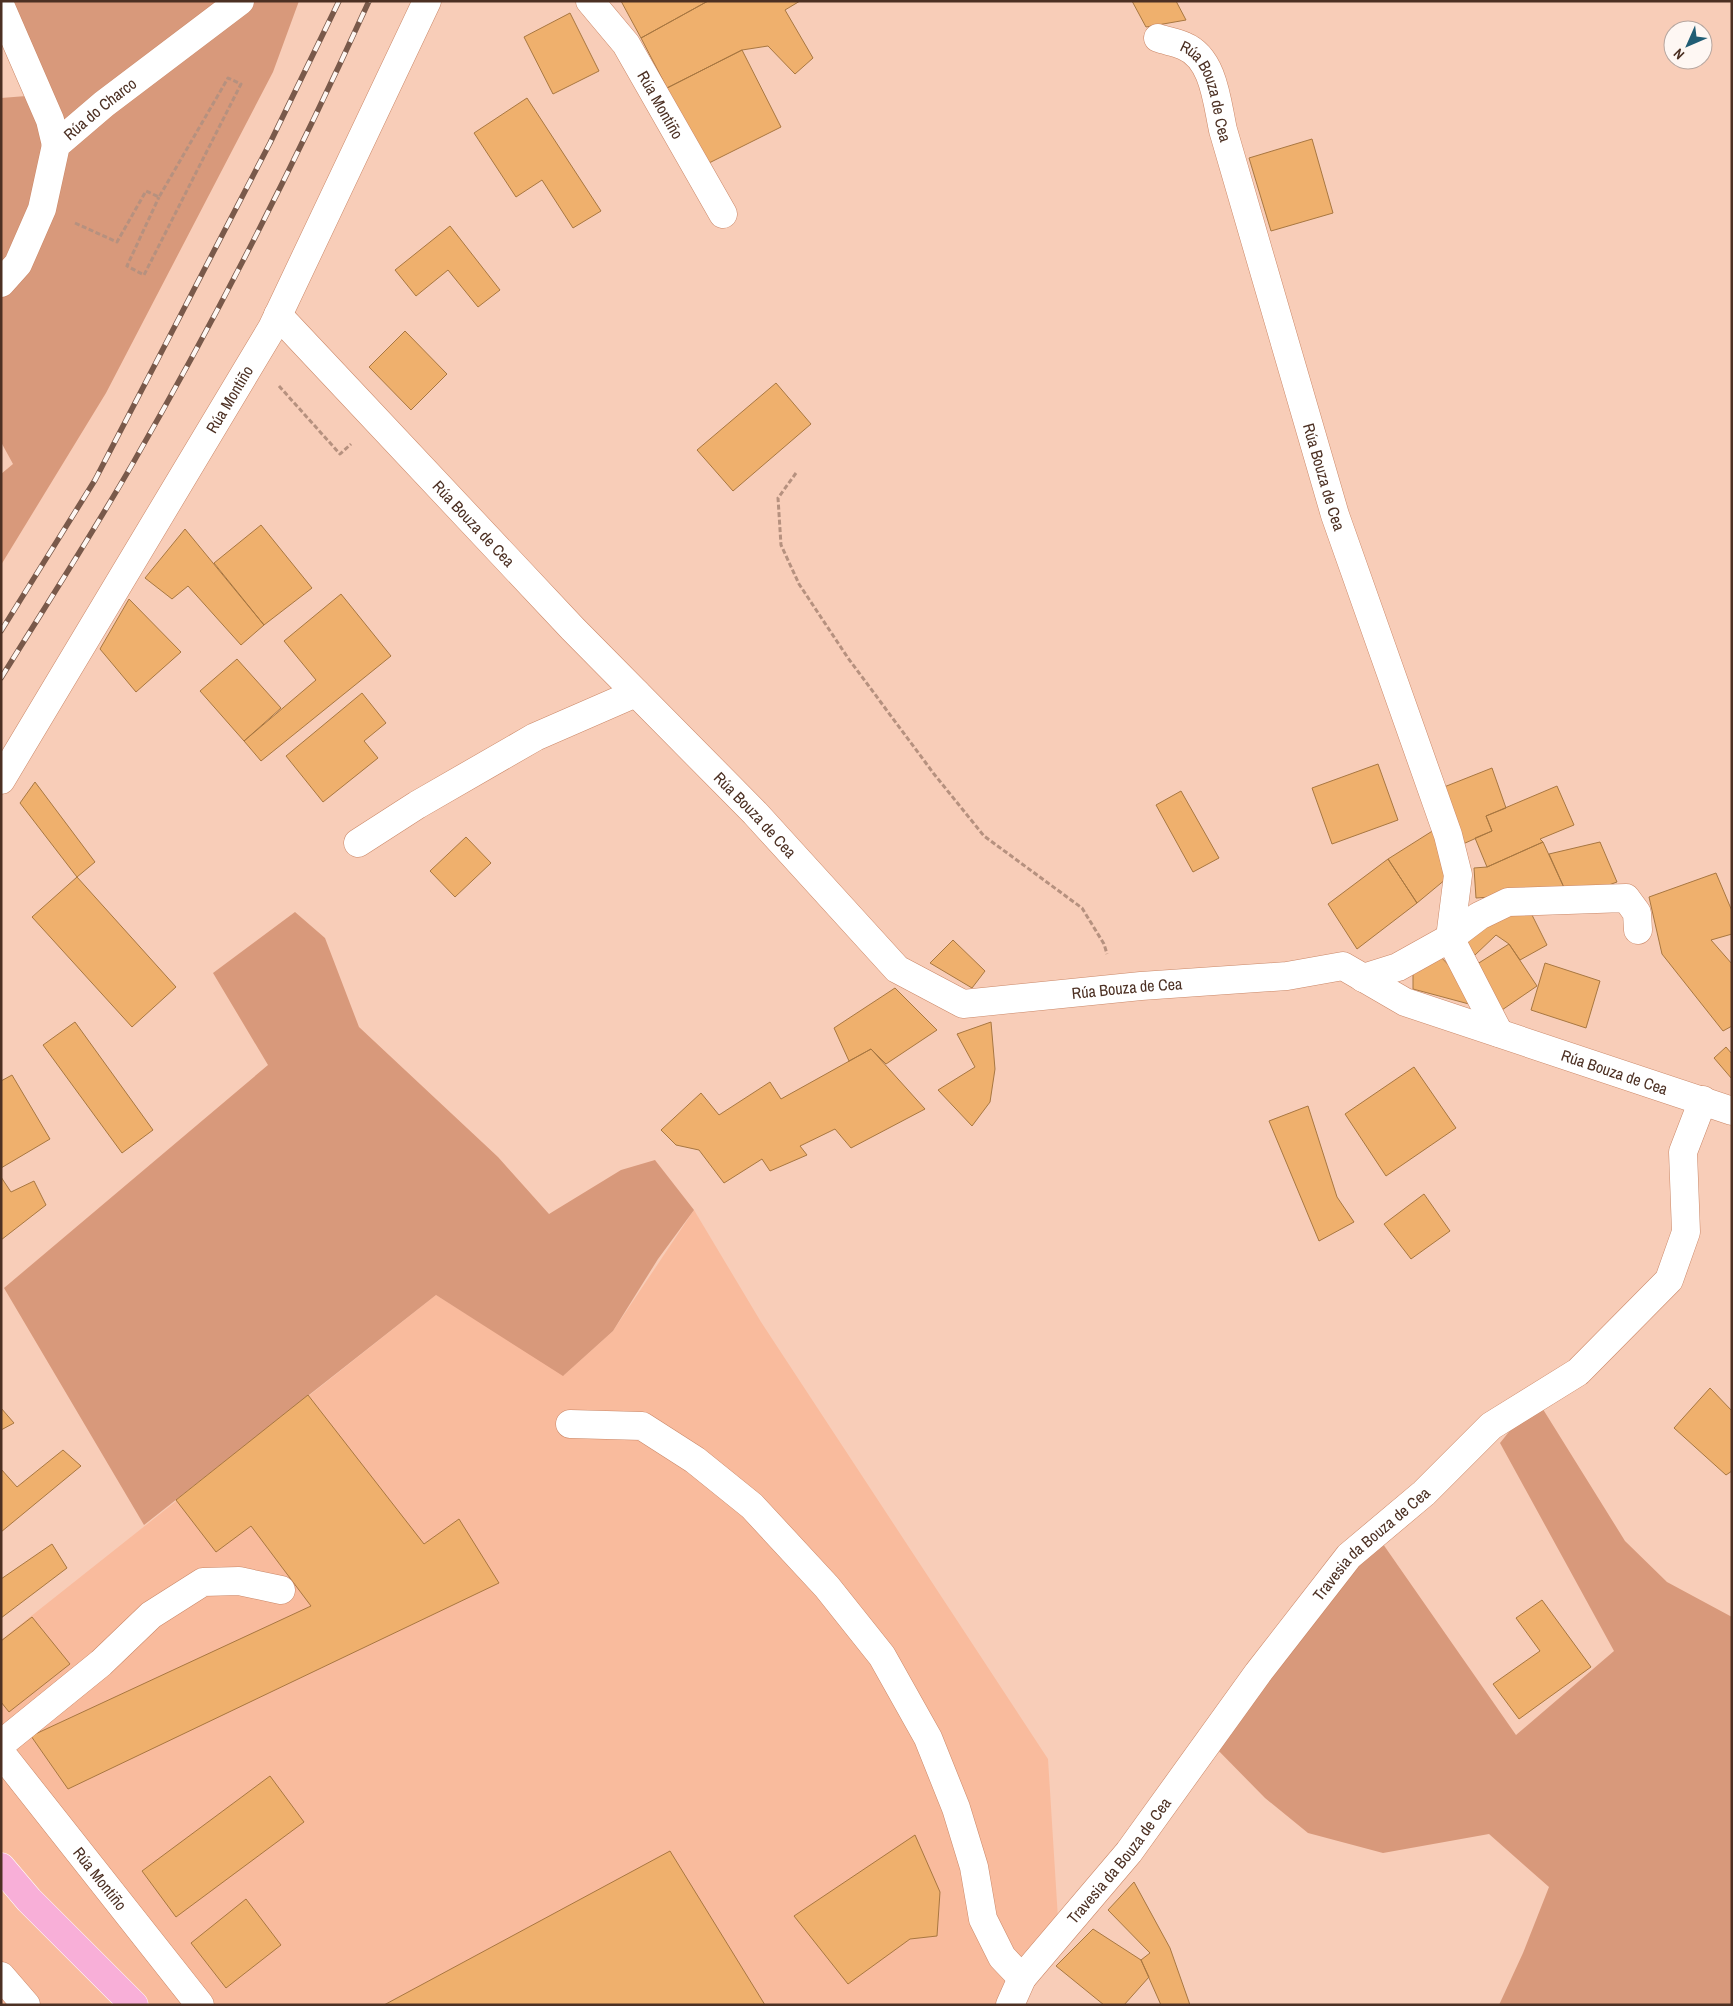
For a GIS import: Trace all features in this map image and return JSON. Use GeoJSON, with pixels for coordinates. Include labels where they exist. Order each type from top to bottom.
{"type":"FeatureCollection","features":[{"type":"Feature","properties":{"kind":"main road"},"geometry":{"type":"LineString","coordinates":[[1,1867],[29,1900],[134,2005]]}},
{"type":"Feature","properties":{"kind":"street","name":"Rúa do Charco"},"geometry":{"type":"LineString","coordinates":[[1,283],[18,264],[42,209],[56,145],[104,104],[240,1]]}},
{"type":"Feature","properties":{"kind":"street","name":"Rúa Montiño"},"geometry":{"type":"LineString","coordinates":[[1,780],[278,315],[427,1]]}},
{"type":"Feature","properties":{"kind":"street","name":"Rúa Montiño"},"geometry":{"type":"LineString","coordinates":[[590,1],[626,44],[723,214]]}},
{"type":"Feature","properties":{"kind":"street"},"geometry":{"type":"LineString","coordinates":[[1,7],[50,120],[56,145]]}},
{"type":"Feature","properties":{"kind":"street","name":"Rúa Bouza de Cea"},"geometry":{"type":"LineString","coordinates":[[1158,38],[1186,46],[1203,61],[1215,93],[1229,149],[1335,515],[1448,835],[1458,874],[1450,938]]}},
{"type":"Feature","properties":{"kind":"street","name":"Rúa Bouza de Cea"},"geometry":{"type":"LineString","coordinates":[[278,315],[636,693],[755,813],[897,969],[963,1004],[1119,988],[1287,976],[1343,966],[1405,1002],[1732,1110]]}},
{"type":"Feature","properties":{"kind":"street"},"geometry":{"type":"LineString","coordinates":[[358,843],[417,805],[535,737],[636,693]]}},
{"type":"Feature","properties":{"kind":"street"},"geometry":{"type":"LineString","coordinates":[[1363,978],[1398,967],[1450,938],[1479,916],[1508,902],[1626,898],[1637,913],[1638,930]]}},
{"type":"Feature","properties":{"kind":"street"},"geometry":{"type":"LineString","coordinates":[[1450,938],[1499,1033]]}},
{"type":"Feature","properties":{"kind":"street","name":"Travesia da Bouza de Cea"},"geometry":{"type":"LineString","coordinates":[[1010,2005],[1022,1978],[1129,1852],[1258,1673],[1349,1556],[1424,1494],[1491,1426],[1578,1372],[1669,1280],[1686,1232],[1683,1152],[1703,1100]]}},
{"type":"Feature","properties":{"kind":"street"},"geometry":{"type":"LineString","coordinates":[[570,1424],[642,1426],[695,1460],[752,1506],[827,1587],[882,1656],[928,1738],[956,1808],[967,1842],[974,1867],[983,1919],[1002,1957],[1022,1978]]}},
{"type":"Feature","properties":{"kind":"street"},"geometry":{"type":"LineString","coordinates":[[1,1744],[101,1663],[151,1615],[203,1582],[239,1581],[281,1590]]}},
{"type":"Feature","properties":{"kind":"street","name":"Rúa Montiño"},"geometry":{"type":"LineString","coordinates":[[1,1753],[200,2005]]}},
{"type":"Feature","properties":{"kind":"street"},"geometry":{"type":"LineString","coordinates":[[1,1976],[26,2005]]}},
{"type":"Feature","properties":{"kind":"path"},"geometry":{"type":"LineString","coordinates":[[228,78],[242,84],[144,275],[127,266],[159,197],[228,78]]}},
{"type":"Feature","properties":{"kind":"path"},"geometry":{"type":"LineString","coordinates":[[42,209],[117,242],[146,191],[159,197]]}},
{"type":"Feature","properties":{"kind":"path"},"geometry":{"type":"LineString","coordinates":[[275,382],[340,454],[377,421]]}},
{"type":"Feature","properties":{"kind":"path"},"geometry":{"type":"LineString","coordinates":[[796,473],[778,498],[781,544],[799,584],[848,658],[911,743],[984,836],[1082,908],[1104,944],[1119,988]]}},
{"type":"Feature","properties":{"kind":"shaded area"},"geometry":{"type":"Polygon","coordinates":[[[6,1],[299,1],[273,72],[106,393],[1,565],[1,474],[13,464],[1,442],[1,98],[39,95],[6,1]]]}},
{"type":"Feature","properties":{"kind":"shaded area"},"geometry":{"type":"Polygon","coordinates":[[[295,912],[325,938],[359,1027],[498,1157],[549,1214],[621,1170],[655,1160],[694,1210],[658,1259],[613,1331],[563,1376],[436,1295],[144,1525],[4,1288],[268,1065],[213,973],[295,912]]]}},
{"type":"Feature","properties":{"kind":"shaded area"},"geometry":{"type":"Polygon","coordinates":[[[694,1210],[761,1322],[1048,1759],[1059,1935],[1013,2005],[1,2005],[1,1640],[436,1295],[564,1375],[613,1331],[694,1210]]]}},
{"type":"Feature","properties":{"kind":"shaded area"},"geometry":{"type":"Polygon","coordinates":[[[1536,1398],[1625,1541],[1667,1582],[1732,1617],[1732,2005],[1499,2005],[1523,1953],[1549,1887],[1489,1834],[1383,1853],[1308,1833],[1265,1798],[1209,1741],[1376,1534],[1516,1735],[1614,1651],[1500,1443],[1536,1398]]]}},
{"type":"Feature","properties":{"kind":"building"},"geometry":{"type":"Polygon","coordinates":[[[621,1],[708,1],[641,38],[621,1]]]}},
{"type":"Feature","properties":{"kind":"building"},"geometry":{"type":"Polygon","coordinates":[[[708,1],[800,1],[785,10],[813,58],[795,74],[768,46],[742,50],[667,88],[641,38],[708,1]]]}},
{"type":"Feature","properties":{"kind":"building"},"geometry":{"type":"Polygon","coordinates":[[[1132,1],[1176,1],[1186,20],[1146,27],[1132,1]]]}},
{"type":"Feature","properties":{"kind":"building"},"geometry":{"type":"Polygon","coordinates":[[[570,13],[599,71],[553,94],[524,37],[570,13]]]}},
{"type":"Feature","properties":{"kind":"building"},"geometry":{"type":"Polygon","coordinates":[[[742,50],[781,127],[705,165],[667,88],[742,50]]]}},
{"type":"Feature","properties":{"kind":"building"},"geometry":{"type":"Polygon","coordinates":[[[527,98],[601,211],[573,228],[542,180],[516,197],[474,133],[527,98]]]}},
{"type":"Feature","properties":{"kind":"building"},"geometry":{"type":"Polygon","coordinates":[[[1312,139],[1333,213],[1271,231],[1249,158],[1312,139]]]}},
{"type":"Feature","properties":{"kind":"building"},"geometry":{"type":"Polygon","coordinates":[[[450,226],[500,290],[478,307],[448,270],[416,296],[395,270],[450,226]]]}},
{"type":"Feature","properties":{"kind":"building"},"geometry":{"type":"Polygon","coordinates":[[[405,331],[447,374],[411,410],[369,367],[405,331]]]}},
{"type":"Feature","properties":{"kind":"building"},"geometry":{"type":"Polygon","coordinates":[[[776,383],[811,424],[733,491],[697,450],[776,383]]]}},
{"type":"Feature","properties":{"kind":"building"},"geometry":{"type":"Polygon","coordinates":[[[261,525],[312,588],[264,625],[214,563],[261,525]]]}},
{"type":"Feature","properties":{"kind":"building"},"geometry":{"type":"Polygon","coordinates":[[[185,529],[264,625],[241,645],[188,586],[172,599],[145,578],[185,529]]]}},
{"type":"Feature","properties":{"kind":"building"},"geometry":{"type":"Polygon","coordinates":[[[341,594],[391,656],[261,761],[244,741],[316,680],[284,641],[341,594]]]}},
{"type":"Feature","properties":{"kind":"building"},"geometry":{"type":"Polygon","coordinates":[[[129,599],[181,652],[136,692],[100,649],[129,599]]]}},
{"type":"Feature","properties":{"kind":"building"},"geometry":{"type":"Polygon","coordinates":[[[237,659],[281,708],[244,741],[200,691],[237,659]]]}},
{"type":"Feature","properties":{"kind":"building"},"geometry":{"type":"Polygon","coordinates":[[[362,693],[386,723],[364,741],[378,758],[323,802],[286,756],[362,693]]]}},
{"type":"Feature","properties":{"kind":"building"},"geometry":{"type":"Polygon","coordinates":[[[1378,764],[1398,820],[1332,844],[1312,788],[1378,764]]]}},
{"type":"Feature","properties":{"kind":"building"},"geometry":{"type":"Polygon","coordinates":[[[1492,768],[1506,808],[1486,816],[1492,831],[1463,844],[1439,789],[1492,768]]]}},
{"type":"Feature","properties":{"kind":"building"},"geometry":{"type":"Polygon","coordinates":[[[35,782],[95,862],[77,877],[20,803],[35,782]]]}},
{"type":"Feature","properties":{"kind":"building"},"geometry":{"type":"Polygon","coordinates":[[[1557,786],[1574,825],[1540,839],[1543,842],[1487,867],[1475,838],[1492,831],[1486,816],[1557,786]]]}},
{"type":"Feature","properties":{"kind":"building"},"geometry":{"type":"Polygon","coordinates":[[[1181,791],[1219,858],[1193,872],[1156,805],[1181,791]]]}},
{"type":"Feature","properties":{"kind":"building"},"geometry":{"type":"Polygon","coordinates":[[[1434,830],[1452,874],[1417,903],[1388,859],[1434,830]]]}},
{"type":"Feature","properties":{"kind":"building"},"geometry":{"type":"Polygon","coordinates":[[[466,837],[491,863],[455,897],[430,871],[466,837]]]}},
{"type":"Feature","properties":{"kind":"building"},"geometry":{"type":"Polygon","coordinates":[[[1543,842],[1566,892],[1476,898],[1474,868],[1487,867],[1543,842]]]}},
{"type":"Feature","properties":{"kind":"building"},"geometry":{"type":"Polygon","coordinates":[[[1600,842],[1617,882],[1595,890],[1566,892],[1549,854],[1600,842]]]}},
{"type":"Feature","properties":{"kind":"building"},"geometry":{"type":"Polygon","coordinates":[[[1388,859],[1417,903],[1357,949],[1328,904],[1388,859]]]}},
{"type":"Feature","properties":{"kind":"building"},"geometry":{"type":"Polygon","coordinates":[[[1716,873],[1732,911],[1732,934],[1711,940],[1732,964],[1732,1026],[1723,1031],[1662,954],[1649,897],[1716,873]]]}},
{"type":"Feature","properties":{"kind":"building"},"geometry":{"type":"Polygon","coordinates":[[[77,877],[176,987],[132,1027],[32,917],[77,877]]]}},
{"type":"Feature","properties":{"kind":"building"},"geometry":{"type":"Polygon","coordinates":[[[1529,909],[1547,945],[1520,960],[1509,944],[1496,935],[1475,955],[1462,940],[1503,913],[1529,909]]]}},
{"type":"Feature","properties":{"kind":"building"},"geometry":{"type":"Polygon","coordinates":[[[953,940],[985,971],[972,988],[930,963],[953,940]]]}},
{"type":"Feature","properties":{"kind":"building"},"geometry":{"type":"Polygon","coordinates":[[[1509,944],[1537,986],[1502,1010],[1474,966],[1509,944]]]}},
{"type":"Feature","properties":{"kind":"building"},"geometry":{"type":"Polygon","coordinates":[[[1438,954],[1460,977],[1469,1004],[1413,989],[1413,968],[1438,954]]]}},
{"type":"Feature","properties":{"kind":"building"},"geometry":{"type":"Polygon","coordinates":[[[1545,963],[1600,981],[1586,1028],[1531,1010],[1545,963]]]}},
{"type":"Feature","properties":{"kind":"building"},"geometry":{"type":"Polygon","coordinates":[[[895,988],[937,1030],[886,1064],[871,1049],[849,1061],[834,1028],[895,988]]]}},
{"type":"Feature","properties":{"kind":"building"},"geometry":{"type":"Polygon","coordinates":[[[75,1022],[153,1130],[122,1153],[43,1045],[75,1022]]]}},
{"type":"Feature","properties":{"kind":"building"},"geometry":{"type":"Polygon","coordinates":[[[991,1022],[995,1069],[990,1102],[972,1126],[938,1090],[975,1067],[957,1034],[991,1022]]]}},
{"type":"Feature","properties":{"kind":"building"},"geometry":{"type":"Polygon","coordinates":[[[1726,1047],[1732,1054],[1732,1079],[1714,1058],[1726,1047]]]}},
{"type":"Feature","properties":{"kind":"building"},"geometry":{"type":"Polygon","coordinates":[[[871,1049],[925,1109],[851,1148],[835,1129],[800,1146],[807,1155],[770,1171],[762,1159],[724,1183],[699,1150],[676,1145],[661,1130],[701,1093],[719,1115],[770,1082],[781,1099],[871,1049]]]}},
{"type":"Feature","properties":{"kind":"building"},"geometry":{"type":"Polygon","coordinates":[[[1414,1067],[1456,1128],[1386,1176],[1345,1114],[1414,1067]]]}},
{"type":"Feature","properties":{"kind":"building"},"geometry":{"type":"Polygon","coordinates":[[[12,1075],[50,1139],[1,1168],[1,1081],[12,1075]]]}},
{"type":"Feature","properties":{"kind":"building"},"geometry":{"type":"Polygon","coordinates":[[[1308,1106],[1337,1197],[1354,1222],[1319,1241],[1269,1121],[1308,1106]]]}},
{"type":"Feature","properties":{"kind":"building"},"geometry":{"type":"Polygon","coordinates":[[[1,1177],[11,1192],[34,1181],[46,1205],[1,1240],[1,1177]]]}},
{"type":"Feature","properties":{"kind":"building"},"geometry":{"type":"Polygon","coordinates":[[[1424,1194],[1450,1231],[1411,1259],[1384,1224],[1424,1194]]]}},
{"type":"Feature","properties":{"kind":"building"},"geometry":{"type":"Polygon","coordinates":[[[1710,1388],[1732,1411],[1732,1471],[1726,1475],[1674,1428],[1710,1388]]]}},
{"type":"Feature","properties":{"kind":"building"},"geometry":{"type":"Polygon","coordinates":[[[308,1395],[424,1544],[459,1519],[499,1583],[68,1789],[31,1736],[311,1606],[251,1526],[216,1552],[176,1500],[308,1395]]]}},
{"type":"Feature","properties":{"kind":"building"},"geometry":{"type":"Polygon","coordinates":[[[1,1408],[14,1423],[1,1430],[1,1408]]]}},
{"type":"Feature","properties":{"kind":"building"},"geometry":{"type":"Polygon","coordinates":[[[63,1450],[81,1466],[1,1532],[1,1469],[17,1487],[63,1450]]]}},
{"type":"Feature","properties":{"kind":"building"},"geometry":{"type":"Polygon","coordinates":[[[52,1544],[67,1568],[1,1618],[1,1579],[52,1544]]]}},
{"type":"Feature","properties":{"kind":"building"},"geometry":{"type":"Polygon","coordinates":[[[1542,1600],[1591,1667],[1519,1719],[1493,1684],[1540,1651],[1516,1618],[1542,1600]]]}},
{"type":"Feature","properties":{"kind":"building"},"geometry":{"type":"Polygon","coordinates":[[[32,1617],[70,1664],[9,1712],[1,1702],[1,1641],[32,1617]]]}},
{"type":"Feature","properties":{"kind":"building"},"geometry":{"type":"Polygon","coordinates":[[[270,1776],[304,1822],[176,1917],[142,1871],[270,1776]]]}},
{"type":"Feature","properties":{"kind":"building"},"geometry":{"type":"Polygon","coordinates":[[[915,1835],[940,1892],[937,1936],[910,1939],[848,1984],[794,1916],[915,1835]]]}},
{"type":"Feature","properties":{"kind":"building"},"geometry":{"type":"Polygon","coordinates":[[[670,1851],[765,2005],[384,2005],[670,1851]]]}},
{"type":"Feature","properties":{"kind":"building"},"geometry":{"type":"Polygon","coordinates":[[[1134,1882],[1170,1948],[1190,2005],[1161,2005],[1141,1960],[1150,1953],[1108,1910],[1134,1882]]]}},
{"type":"Feature","properties":{"kind":"building"},"geometry":{"type":"Polygon","coordinates":[[[246,1899],[281,1945],[226,1988],[191,1943],[246,1899]]]}},
{"type":"Feature","properties":{"kind":"building"},"geometry":{"type":"Polygon","coordinates":[[[1093,1929],[1141,1960],[1149,1977],[1124,2005],[1104,2005],[1056,1966],[1093,1929]]]}},
{"type":"Feature","properties":{"kind":"railway"},"geometry":{"type":"LineString","coordinates":[[1,631],[95,480],[270,143],[339,1]]}},
{"type":"Feature","properties":{"kind":"railway"},"geometry":{"type":"LineString","coordinates":[[1,678],[117,490],[196,350],[314,119],[369,1]]}}]}
